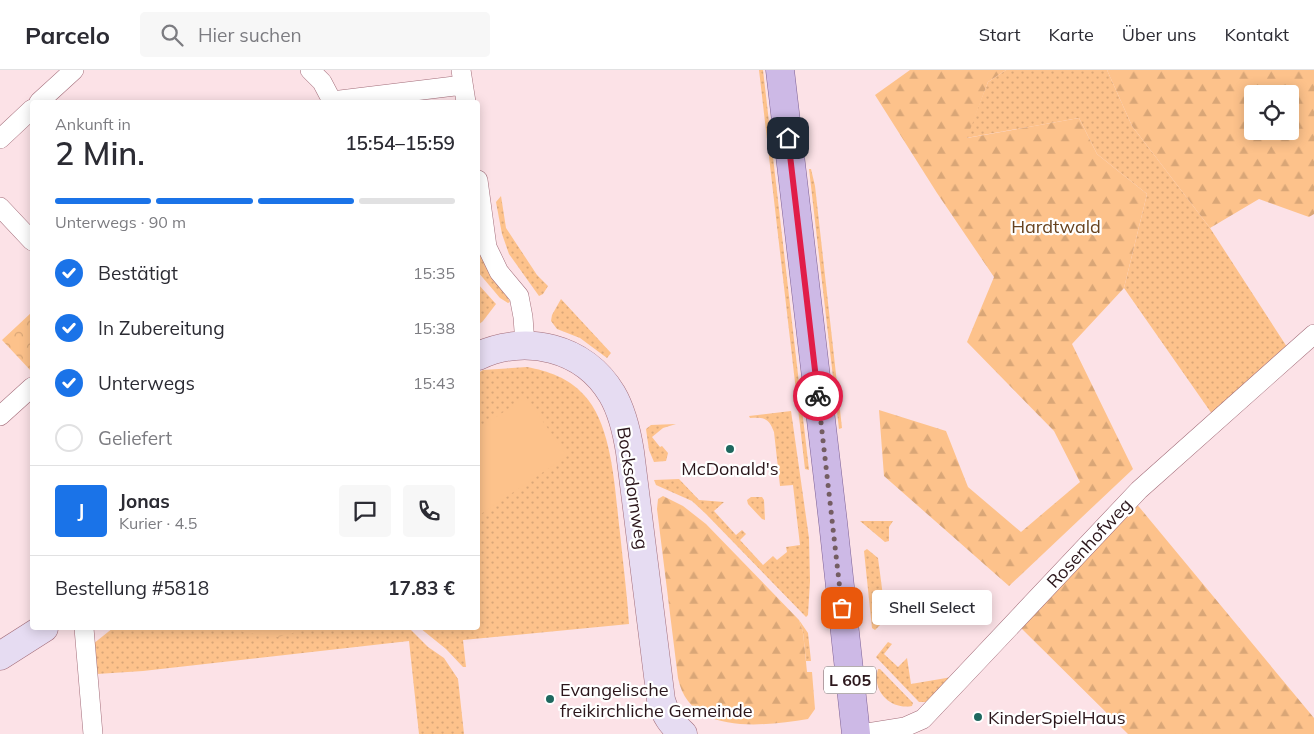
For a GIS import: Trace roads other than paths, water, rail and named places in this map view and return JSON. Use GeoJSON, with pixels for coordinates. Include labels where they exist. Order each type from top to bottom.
{"type":"FeatureCollection","features":[{"type":"Feature","properties":{"kind":"main road","name":"L 605"},"geometry":{"type":"LineString","coordinates":[[780,70],[856,734]]}},
{"type":"Feature","properties":{"kind":"main road","name":"Bocksdornweg"},"geometry":{"type":"LineString","coordinates":[[480,355],[502,347],[525,344],[548,347],[579,362],[597,374],[612,394],[620,411],[630,452],[663,710],[671,723],[683,734]]}},
{"type":"Feature","properties":{"kind":"main road"},"geometry":{"type":"LineString","coordinates":[[0,656],[41,630]]}},
{"type":"Feature","properties":{"kind":"street"},"geometry":{"type":"LineString","coordinates":[[41,100],[74,70]]}},
{"type":"Feature","properties":{"kind":"street"},"geometry":{"type":"LineString","coordinates":[[310,70],[322,82],[330,100]]}},
{"type":"Feature","properties":{"kind":"street"},"geometry":{"type":"LineString","coordinates":[[348,100],[463,86]]}},
{"type":"Feature","properties":{"kind":"street"},"geometry":{"type":"LineString","coordinates":[[0,139],[30,111]]}},
{"type":"Feature","properties":{"kind":"street"},"geometry":{"type":"LineString","coordinates":[[480,195],[487,247],[499,272],[519,296],[525,344]]}},
{"type":"Feature","properties":{"kind":"street"},"geometry":{"type":"LineString","coordinates":[[0,207],[30,239]]}},
{"type":"Feature","properties":{"kind":"street","name":"Rosenhofweg"},"geometry":{"type":"LineString","coordinates":[[861,734],[906,727],[923,719],[1139,490],[1314,334]]}},
{"type":"Feature","properties":{"kind":"street"},"geometry":{"type":"LineString","coordinates":[[0,416],[30,389]]}},
{"type":"Feature","properties":{"kind":"street"},"geometry":{"type":"LineString","coordinates":[[84,630],[93,734]]}},
{"type":"Feature","properties":{"kind":"place","name":"McDonald's"},"geometry":{"type":"Point","coordinates":[730,449]}},
{"type":"Feature","properties":{"kind":"place","name":"Shell Select"},"geometry":{"type":"Point","coordinates":[842,608]}},
{"type":"Feature","properties":{"kind":"place","name":"Evangelische freikirchliche Gemeinde"},"geometry":{"type":"Point","coordinates":[550,699]}},
{"type":"Feature","properties":{"kind":"place","name":"KinderSpielHaus"},"geometry":{"type":"Point","coordinates":[978,717]}},
{"type":"Feature","properties":{"kind":"park label","name":"Hardtwald"},"geometry":{"type":"Point","coordinates":[1056,226]}}]}
